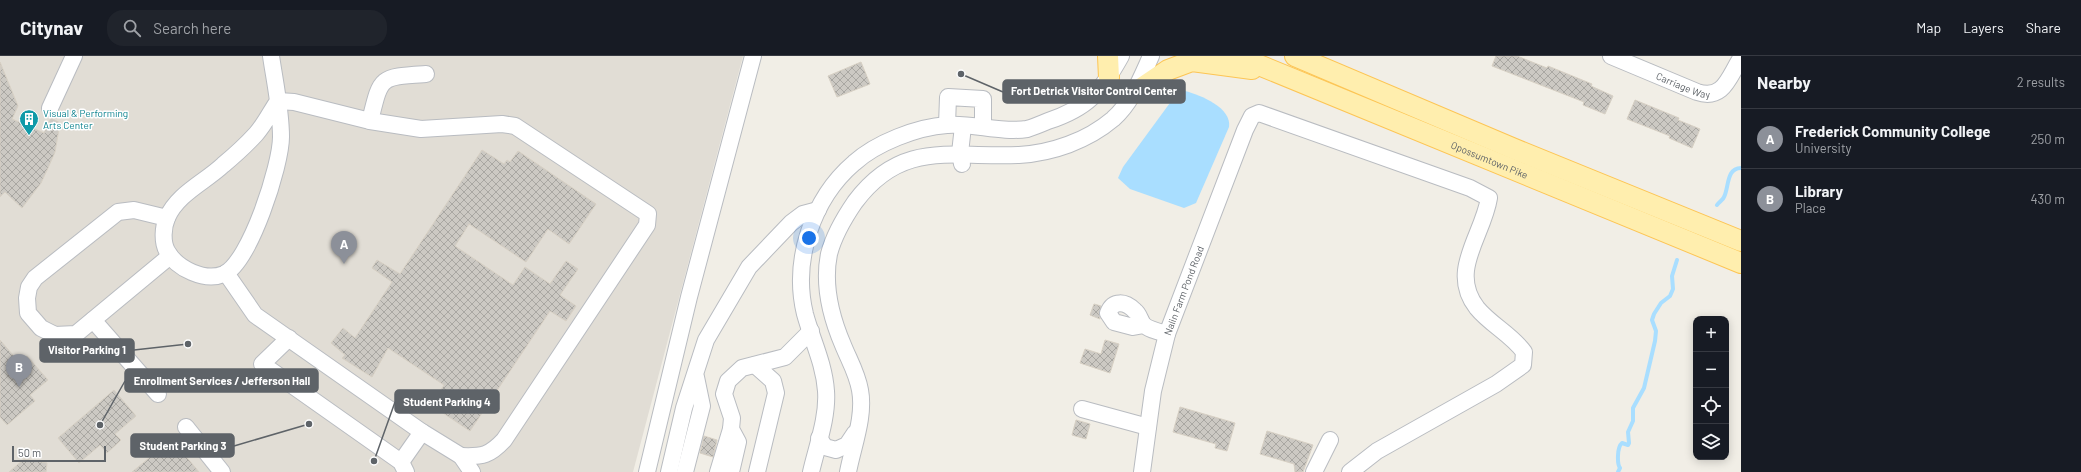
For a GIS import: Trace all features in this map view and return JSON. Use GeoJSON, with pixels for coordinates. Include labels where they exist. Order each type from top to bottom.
{"type":"FeatureCollection","features":[{"type":"Feature","properties":{"kind":"main road"},"geometry":{"type":"LineString","coordinates":[[1108,56],[1109,78]]}},
{"type":"Feature","properties":{"kind":"main road","name":"Opossumtown Pike"},"geometry":{"type":"LineString","coordinates":[[1237,56],[1741,263]]}},
{"type":"Feature","properties":{"kind":"main road","name":"Opossumtown Pike"},"geometry":{"type":"LineString","coordinates":[[1295,56],[1512,148],[1741,241]]}},
{"type":"Feature","properties":{"kind":"main road"},"geometry":{"type":"LineString","coordinates":[[1134,93],[1168,70],[1192,61],[1208,61],[1278,73]]}},
{"type":"Feature","properties":{"kind":"street"},"geometry":{"type":"LineString","coordinates":[[50,108],[74,56]]}},
{"type":"Feature","properties":{"kind":"street"},"geometry":{"type":"LineString","coordinates":[[270,56],[278,101],[281,139],[268,198],[245,249],[226,273],[213,277],[203,277],[184,267],[170,256],[164,245],[164,232],[167,218],[184,196],[222,166],[257,133],[278,101]]}},
{"type":"Feature","properties":{"kind":"street"},"geometry":{"type":"LineString","coordinates":[[647,472],[689,297],[753,56]]}},
{"type":"Feature","properties":{"kind":"street"},"geometry":{"type":"LineString","coordinates":[[812,472],[825,408],[826,392],[824,368],[811,331],[802,297],[802,267],[809,231],[818,210],[834,184],[853,164],[871,150],[924,129],[955,125],[1026,129],[1065,116],[1081,108],[1109,78],[1121,56]]}},
{"type":"Feature","properties":{"kind":"street"},"geometry":{"type":"LineString","coordinates":[[848,472],[860,411],[860,391],[854,369],[834,323],[829,297],[827,273],[830,254],[838,229],[863,192],[878,177],[895,166],[927,155],[961,158],[1020,155],[1060,148],[1095,132],[1114,118],[1134,93],[1151,56]]}},
{"type":"Feature","properties":{"kind":"street","name":"Carriage Way"},"geometry":{"type":"LineString","coordinates":[[1611,56],[1697,92],[1710,95],[1722,89],[1741,58]]}},
{"type":"Feature","properties":{"kind":"street"},"geometry":{"type":"LineString","coordinates":[[370,121],[377,93],[383,83],[392,76],[426,74]]}},
{"type":"Feature","properties":{"kind":"street"},"geometry":{"type":"LineString","coordinates":[[961,158],[948,97],[983,99],[982,127]]}},
{"type":"Feature","properties":{"kind":"street"},"geometry":{"type":"LineString","coordinates":[[278,101],[294,102],[370,121],[421,129],[502,124],[515,126],[648,214],[647,226],[504,440],[492,453],[476,457],[461,456]]}},
{"type":"Feature","properties":{"kind":"street","name":"Nalin Farm Pond Road"},"geometry":{"type":"LineString","coordinates":[[1142,472],[1158,364],[1167,334],[1245,130],[1252,116],[1259,113],[1470,188],[1489,198],[1468,259],[1465,277],[1468,294],[1477,308],[1490,321],[1520,345],[1524,352],[1523,365],[1496,384],[1377,451],[1350,472]]}},
{"type":"Feature","properties":{"kind":"street"},"geometry":{"type":"LineString","coordinates":[[167,218],[134,210],[118,212],[35,278],[30,287],[28,313],[41,328],[55,335],[76,334],[170,256]]}},
{"type":"Feature","properties":{"kind":"street"},"geometry":{"type":"LineString","coordinates":[[669,472],[684,408],[696,377],[706,340],[749,267],[791,223],[803,214],[818,210]]}},
{"type":"Feature","properties":{"kind":"street"},"geometry":{"type":"LineString","coordinates":[[226,273],[255,315],[422,432],[461,456],[472,472]]}},
{"type":"Feature","properties":{"kind":"street"},"geometry":{"type":"LineString","coordinates":[[93,320],[158,394]]}},
{"type":"Feature","properties":{"kind":"street"},"geometry":{"type":"LineString","coordinates":[[1144,325],[1167,334]]}},
{"type":"Feature","properties":{"kind":"street"},"geometry":{"type":"LineString","coordinates":[[718,472],[731,429],[732,418],[726,404],[724,388],[731,376],[742,368],[785,357],[811,331]]}},
{"type":"Feature","properties":{"kind":"street"},"geometry":{"type":"LineString","coordinates":[[289,338],[262,364],[404,467],[422,432]]}},
{"type":"Feature","properties":{"kind":"street"},"geometry":{"type":"LineString","coordinates":[[755,365],[773,380],[776,393],[757,472]]}},
{"type":"Feature","properties":{"kind":"street"},"geometry":{"type":"LineString","coordinates":[[685,472],[702,406],[696,377]]}},
{"type":"Feature","properties":{"kind":"street"},"geometry":{"type":"LineString","coordinates":[[1082,409],[1148,427]]}},
{"type":"Feature","properties":{"kind":"street"},"geometry":{"type":"LineString","coordinates":[[186,427],[222,472]]}},
{"type":"Feature","properties":{"kind":"street"},"geometry":{"type":"LineString","coordinates":[[731,429],[738,442],[732,472]]}},
{"type":"Feature","properties":{"kind":"street"},"geometry":{"type":"LineString","coordinates":[[819,438],[825,447],[836,450],[847,445],[857,430]]}},
{"type":"Feature","properties":{"kind":"street"},"geometry":{"type":"LineString","coordinates":[[1314,472],[1330,440]]}},
{"type":"Feature","properties":{"kind":"shaded area"},"geometry":{"type":"Polygon","coordinates":[[[0,56],[743,56],[633,472],[0,472],[0,56]]]}},
{"type":"Feature","properties":{"kind":"water"},"geometry":{"type":"Polygon","coordinates":[[[1185,91],[1207,99],[1221,108],[1229,120],[1229,127],[1196,203],[1184,208],[1130,189],[1118,178],[1123,167],[1175,96],[1185,91]]]}},
{"type":"Feature","properties":{"kind":"building"},"geometry":{"type":"Polygon","coordinates":[[[1496,56],[1517,56],[1547,68],[1548,66],[1592,84],[1591,86],[1613,96],[1605,114],[1583,105],[1584,102],[1492,66],[1496,56]]]}},
{"type":"Feature","properties":{"kind":"building","name":"Visual & Performing Arts Center"},"geometry":{"type":"Polygon","coordinates":[[[0,62],[18,106],[12,119],[44,133],[51,118],[60,123],[55,152],[48,168],[41,183],[22,208],[5,192],[0,197],[0,62]]]}},
{"type":"Feature","properties":{"kind":"building"},"geometry":{"type":"Polygon","coordinates":[[[861,62],[870,84],[837,97],[828,76],[861,62]]]}},
{"type":"Feature","properties":{"kind":"building"},"geometry":{"type":"Polygon","coordinates":[[[1635,100],[1679,118],[1678,120],[1700,129],[1692,148],[1669,138],[1670,136],[1627,119],[1635,100]]]}},
{"type":"Feature","properties":{"kind":"building"},"geometry":{"type":"Polygon","coordinates":[[[482,150],[504,164],[507,160],[510,162],[518,151],[596,204],[569,244],[548,229],[526,262],[469,224],[455,246],[513,285],[525,267],[550,284],[566,261],[578,269],[560,295],[576,306],[566,321],[550,311],[470,431],[431,405],[444,385],[388,348],[372,377],[342,358],[345,355],[331,343],[343,328],[355,338],[392,282],[372,268],[377,260],[400,274],[482,150]]]}},
{"type":"Feature","properties":{"kind":"building"},"geometry":{"type":"Polygon","coordinates":[[[1094,304],[1101,306],[1099,313],[1100,319],[1090,315],[1094,304]]]}},
{"type":"Feature","properties":{"kind":"building"},"geometry":{"type":"Polygon","coordinates":[[[0,340],[19,362],[27,356],[48,380],[30,395],[35,401],[7,425],[0,417],[0,340]]]}},
{"type":"Feature","properties":{"kind":"building"},"geometry":{"type":"Polygon","coordinates":[[[1105,340],[1119,344],[1110,373],[1080,363],[1085,349],[1101,354],[1105,340]]]}},
{"type":"Feature","properties":{"kind":"building"},"geometry":{"type":"Polygon","coordinates":[[[114,390],[136,416],[115,434],[121,440],[107,453],[100,445],[79,463],[58,438],[114,390]]]}},
{"type":"Feature","properties":{"kind":"building"},"geometry":{"type":"Polygon","coordinates":[[[1180,407],[1235,423],[1227,451],[1215,448],[1216,444],[1173,432],[1180,407]]]}},
{"type":"Feature","properties":{"kind":"building"},"geometry":{"type":"Polygon","coordinates":[[[1076,420],[1090,424],[1086,439],[1072,435],[1076,420]]]}},
{"type":"Feature","properties":{"kind":"building"},"geometry":{"type":"Polygon","coordinates":[[[1267,431],[1313,445],[1303,472],[1295,472],[1294,464],[1260,454],[1267,431]]]}},
{"type":"Feature","properties":{"kind":"building"},"geometry":{"type":"Polygon","coordinates":[[[704,436],[717,440],[713,457],[700,453],[704,436]]]}},
{"type":"Feature","properties":{"kind":"building"},"geometry":{"type":"Polygon","coordinates":[[[173,441],[199,472],[132,472],[155,453],[157,455],[173,441]]]}},
{"type":"Feature","properties":{"kind":"building"},"geometry":{"type":"Polygon","coordinates":[[[24,459],[47,463],[46,472],[9,472],[24,459]]]}},
{"type":"Feature","properties":{"kind":"waterway"},"geometry":{"type":"LineString","coordinates":[[1717,205],[1726,193],[1730,175],[1736,169],[1741,168]]}},
{"type":"Feature","properties":{"kind":"waterway"},"geometry":{"type":"LineString","coordinates":[[1618,472],[1620,468],[1618,459],[1619,448],[1622,443],[1628,445],[1629,443],[1628,432],[1633,421],[1633,408],[1644,388],[1655,341],[1656,331],[1652,320],[1661,303],[1670,296],[1673,289],[1672,276],[1677,260]]}},
{"type":"Feature","properties":{"kind":"place","name":"Fort Detrick Visitor Control Center"},"geometry":{"type":"Point","coordinates":[961,74]}},
{"type":"Feature","properties":{"kind":"place","name":"Visual & Performing Arts Center"},"geometry":{"type":"Point","coordinates":[29,136]}},
{"type":"Feature","properties":{"kind":"place","name":"Frederick Community College"},"geometry":{"type":"Point","coordinates":[344,264]}},
{"type":"Feature","properties":{"kind":"place","name":"Visitor Parking 1"},"geometry":{"type":"Point","coordinates":[188,344]}},
{"type":"Feature","properties":{"kind":"place","name":"Library"},"geometry":{"type":"Point","coordinates":[19,387]}},
{"type":"Feature","properties":{"kind":"place","name":"Student Parking 3"},"geometry":{"type":"Point","coordinates":[309,424]}},
{"type":"Feature","properties":{"kind":"place","name":"Enrollment Services / Jefferson Hall"},"geometry":{"type":"Point","coordinates":[100,425]}},
{"type":"Feature","properties":{"kind":"place","name":"Student Parking 4"},"geometry":{"type":"Point","coordinates":[374,461]}}]}
